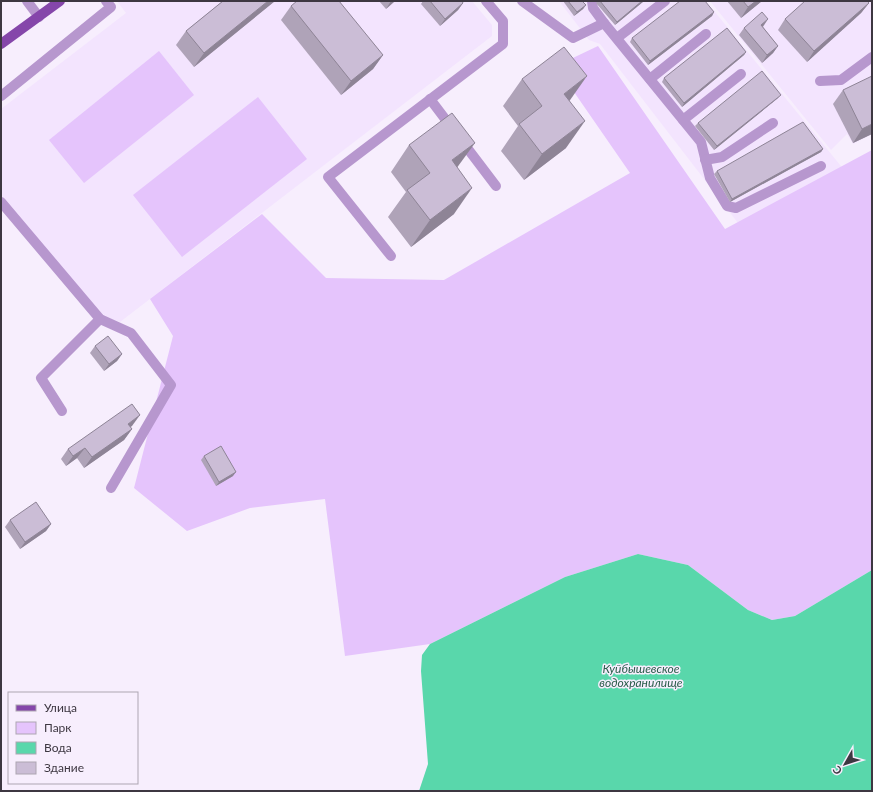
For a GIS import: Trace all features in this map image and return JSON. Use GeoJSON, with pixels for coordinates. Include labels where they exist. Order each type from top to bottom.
{"type":"FeatureCollection","features":[{"type":"Feature","properties":{"kind":"main road"},"geometry":{"type":"LineString","coordinates":[[1,44],[60,1]]}},
{"type":"Feature","properties":{"kind":"lane"},"geometry":{"type":"LineString","coordinates":[[27,1],[39,17]]}},
{"type":"Feature","properties":{"kind":"lane"},"geometry":{"type":"LineString","coordinates":[[1,96],[111,8],[106,1]]}},
{"type":"Feature","properties":{"kind":"lane"},"geometry":{"type":"LineString","coordinates":[[522,1],[573,38],[604,23]]}},
{"type":"Feature","properties":{"kind":"lane"},"geometry":{"type":"LineString","coordinates":[[592,1],[593,8],[604,23],[701,142],[710,178],[727,206],[736,208],[821,166]]}},
{"type":"Feature","properties":{"kind":"lane"},"geometry":{"type":"LineString","coordinates":[[617,38],[665,1]]}},
{"type":"Feature","properties":{"kind":"lane"},"geometry":{"type":"LineString","coordinates":[[391,256],[328,177],[502,44],[503,21],[491,2]]}},
{"type":"Feature","properties":{"kind":"lane"},"geometry":{"type":"LineString","coordinates":[[650,79],[706,34]]}},
{"type":"Feature","properties":{"kind":"lane"},"geometry":{"type":"LineString","coordinates":[[820,81],[841,80],[872,57]]}},
{"type":"Feature","properties":{"kind":"lane"},"geometry":{"type":"LineString","coordinates":[[683,120],[741,74]]}},
{"type":"Feature","properties":{"kind":"lane"},"geometry":{"type":"LineString","coordinates":[[430,99],[496,186]]}},
{"type":"Feature","properties":{"kind":"lane"},"geometry":{"type":"LineString","coordinates":[[705,160],[722,157],[773,123]]}},
{"type":"Feature","properties":{"kind":"lane"},"geometry":{"type":"LineString","coordinates":[[1,202],[100,319],[131,333],[170,385],[111,488]]}},
{"type":"Feature","properties":{"kind":"lane"},"geometry":{"type":"LineString","coordinates":[[62,411],[41,378],[100,319]]}},
{"type":"Feature","properties":{"kind":"shaded area"},"geometry":{"type":"Polygon","coordinates":[[[117,1],[472,1],[492,25],[492,36],[120,322],[105,317],[1,197],[1,109],[126,13],[117,1]]]}},
{"type":"Feature","properties":{"kind":"shaded area"},"geometry":{"type":"Polygon","coordinates":[[[559,1],[706,1],[854,182],[748,236],[600,44],[589,40],[559,1]]]}},
{"type":"Feature","properties":{"kind":"shaded area"},"geometry":{"type":"Polygon","coordinates":[[[710,1],[872,1],[872,134],[853,144],[847,134],[831,150],[710,1]]]}},
{"type":"Feature","properties":{"kind":"green space"},"geometry":{"type":"Polygon","coordinates":[[[598,46],[725,229],[872,150],[872,570],[795,616],[772,620],[748,610],[688,565],[638,554],[565,577],[430,644],[345,656],[325,499],[250,508],[187,531],[134,488],[173,336],[150,299],[262,214],[326,278],[444,280],[630,173],[556,66],[598,46]]]}},
{"type":"Feature","properties":{"kind":"green space"},"geometry":{"type":"Polygon","coordinates":[[[159,51],[194,95],[84,183],[49,140],[159,51]]]}},
{"type":"Feature","properties":{"kind":"green space"},"geometry":{"type":"Polygon","coordinates":[[[258,97],[307,159],[182,257],[133,195],[258,97]]]}},
{"type":"Feature","properties":{"kind":"water","name":"Куйбышевское водохранилище"},"geometry":{"type":"Polygon","coordinates":[[[638,554],[688,565],[748,610],[772,620],[795,616],[872,570],[872,791],[419,791],[428,764],[421,671],[422,655],[430,644],[565,577],[638,554]]]}},
{"type":"Feature","properties":{"kind":"building"},"geometry":{"type":"Polygon","coordinates":[[[223,1],[268,1],[204,53],[186,31],[223,1]]]}},
{"type":"Feature","properties":{"kind":"building"},"geometry":{"type":"Polygon","coordinates":[[[297,1],[339,1],[383,55],[351,81],[291,6],[297,1]]]}},
{"type":"Feature","properties":{"kind":"building"},"geometry":{"type":"Polygon","coordinates":[[[430,1],[462,1],[463,3],[445,19],[430,1]]]}},
{"type":"Feature","properties":{"kind":"building"},"geometry":{"type":"Polygon","coordinates":[[[568,1],[582,1],[586,5],[577,12],[568,1]]]}},
{"type":"Feature","properties":{"kind":"building"},"geometry":{"type":"Polygon","coordinates":[[[600,1],[642,1],[617,22],[600,1]]]}},
{"type":"Feature","properties":{"kind":"building"},"geometry":{"type":"Polygon","coordinates":[[[680,1],[705,1],[714,12],[650,61],[632,38],[680,1]]]}},
{"type":"Feature","properties":{"kind":"building"},"geometry":{"type":"Polygon","coordinates":[[[743,1],[756,1],[748,7],[743,1]]]}},
{"type":"Feature","properties":{"kind":"building"},"geometry":{"type":"Polygon","coordinates":[[[805,1],[867,1],[869,3],[814,51],[785,19],[805,1]]]}},
{"type":"Feature","properties":{"kind":"building"},"geometry":{"type":"Polygon","coordinates":[[[762,12],[768,19],[761,25],[778,46],[767,55],[744,28],[762,12]]]}},
{"type":"Feature","properties":{"kind":"building"},"geometry":{"type":"Polygon","coordinates":[[[727,28],[746,52],[684,103],[664,78],[727,28]]]}},
{"type":"Feature","properties":{"kind":"building"},"geometry":{"type":"Polygon","coordinates":[[[564,47],[587,76],[564,94],[585,121],[542,154],[519,124],[542,106],[522,79],[564,47]]]}},
{"type":"Feature","properties":{"kind":"building"},"geometry":{"type":"Polygon","coordinates":[[[762,71],[781,95],[717,146],[698,123],[762,71]]]}},
{"type":"Feature","properties":{"kind":"building"},"geometry":{"type":"Polygon","coordinates":[[[872,76],[872,124],[862,129],[843,90],[872,76]]]}},
{"type":"Feature","properties":{"kind":"building"},"geometry":{"type":"Polygon","coordinates":[[[452,113],[475,143],[452,160],[472,188],[430,220],[407,190],[430,173],[409,145],[452,113]]]}},
{"type":"Feature","properties":{"kind":"building"},"geometry":{"type":"Polygon","coordinates":[[[803,122],[823,149],[732,199],[717,171],[803,122]]]}},
{"type":"Feature","properties":{"kind":"building"},"geometry":{"type":"Polygon","coordinates":[[[108,336],[122,354],[109,364],[95,346],[108,336]]]}},
{"type":"Feature","properties":{"kind":"building"},"geometry":{"type":"Polygon","coordinates":[[[132,404],[140,415],[128,424],[132,429],[92,457],[85,448],[73,456],[68,449],[132,404]]]}},
{"type":"Feature","properties":{"kind":"building"},"geometry":{"type":"Polygon","coordinates":[[[221,446],[236,472],[219,482],[204,456],[221,446]]]}},
{"type":"Feature","properties":{"kind":"building"},"geometry":{"type":"Polygon","coordinates":[[[36,502],[51,524],[25,542],[10,520],[36,502]]]}}]}
